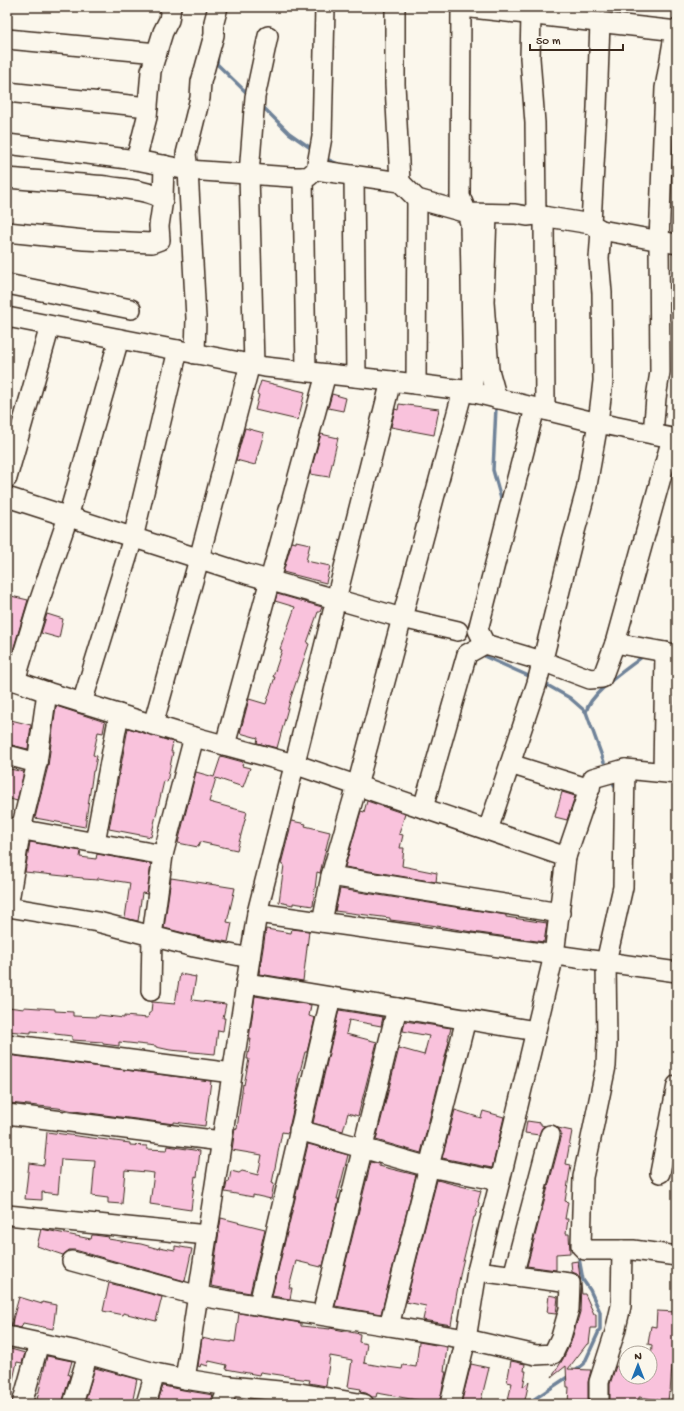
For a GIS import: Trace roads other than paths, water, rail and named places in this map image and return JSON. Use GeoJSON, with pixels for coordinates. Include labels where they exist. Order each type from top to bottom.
{"type":"FeatureCollection","features":[{"type":"Feature","properties":{"kind":"street"},"geometry":{"type":"LineString","coordinates":[[136,160],[147,117],[151,71],[163,32],[169,20],[172,7]]}},
{"type":"Feature","properties":{"kind":"street"},"geometry":{"type":"LineString","coordinates":[[306,372],[309,174],[322,137],[325,7]]}},
{"type":"Feature","properties":{"kind":"street"},"geometry":{"type":"LineString","coordinates":[[395,7],[395,84],[399,176],[417,199],[416,384]]}},
{"type":"Feature","properties":{"kind":"street"},"geometry":{"type":"LineString","coordinates":[[497,398],[489,370],[484,302],[472,210],[462,7],[523,12],[569,13],[600,22],[676,30],[665,88],[668,242],[660,372],[653,434]]}},
{"type":"Feature","properties":{"kind":"street"},"geometry":{"type":"LineString","coordinates":[[485,644],[478,630],[540,409],[540,216],[530,58],[523,12]]}},
{"type":"Feature","properties":{"kind":"street"},"geometry":{"type":"LineString","coordinates":[[82,703],[133,538],[196,318],[186,154],[200,98],[201,82],[214,35],[216,13]]}},
{"type":"Feature","properties":{"kind":"street"},"geometry":{"type":"LineString","coordinates":[[488,830],[537,683],[586,491],[598,423],[603,381],[602,293],[596,227],[597,108],[600,22]]}},
{"type":"Feature","properties":{"kind":"street"},"geometry":{"type":"LineString","coordinates":[[153,725],[252,364],[249,174],[255,97],[268,36]]}},
{"type":"Feature","properties":{"kind":"street"},"geometry":{"type":"LineString","coordinates":[[7,39],[157,53]]}},
{"type":"Feature","properties":{"kind":"street"},"geometry":{"type":"LineString","coordinates":[[7,92],[148,107]]}},
{"type":"Feature","properties":{"kind":"street"},"geometry":{"type":"LineString","coordinates":[[7,144],[136,160],[188,170],[249,174],[399,176]]}},
{"type":"Feature","properties":{"kind":"street"},"geometry":{"type":"LineString","coordinates":[[7,232],[84,240],[152,243],[160,240],[159,226],[163,200],[164,165]]}},
{"type":"Feature","properties":{"kind":"street"},"geometry":{"type":"LineString","coordinates":[[354,176],[356,377]]}},
{"type":"Feature","properties":{"kind":"street"},"geometry":{"type":"LineString","coordinates":[[7,178],[125,188],[156,195],[163,200]]}},
{"type":"Feature","properties":{"kind":"street"},"geometry":{"type":"LineString","coordinates":[[417,199],[472,210],[540,216],[668,242]]}},
{"type":"Feature","properties":{"kind":"street"},"geometry":{"type":"LineString","coordinates":[[322,922],[332,876],[402,618],[468,392],[470,223],[472,210]]}},
{"type":"Feature","properties":{"kind":"street"},"geometry":{"type":"LineString","coordinates":[[7,284],[131,309]]}},
{"type":"Feature","properties":{"kind":"street"},"geometry":{"type":"LineString","coordinates":[[7,317],[252,364],[306,372],[416,384],[468,392],[598,423],[675,438],[616,643],[602,678],[590,680],[542,661],[485,644],[467,654],[423,808]]}},
{"type":"Feature","properties":{"kind":"street"},"geometry":{"type":"LineString","coordinates":[[7,478],[50,326]]}},
{"type":"Feature","properties":{"kind":"street"},"geometry":{"type":"LineString","coordinates":[[119,339],[68,517],[11,679],[47,692],[153,725],[294,764],[566,857]]}},
{"type":"Feature","properties":{"kind":"street"},"geometry":{"type":"LineString","coordinates":[[225,746],[326,374]]}},
{"type":"Feature","properties":{"kind":"street"},"geometry":{"type":"LineString","coordinates":[[185,1379],[257,913],[391,381]]}},
{"type":"Feature","properties":{"kind":"street"},"geometry":{"type":"LineString","coordinates":[[7,497],[270,581],[402,618],[458,631]]}},
{"type":"Feature","properties":{"kind":"street"},"geometry":{"type":"LineString","coordinates":[[450,1404],[466,1339],[477,1271],[554,955],[566,857],[593,778],[625,769],[670,773],[671,654],[616,643]]}},
{"type":"Feature","properties":{"kind":"street"},"geometry":{"type":"LineString","coordinates":[[47,692],[37,763],[14,828],[8,907],[98,922],[194,947],[250,958]]}},
{"type":"Feature","properties":{"kind":"street"},"geometry":{"type":"LineString","coordinates":[[95,842],[119,714]]}},
{"type":"Feature","properties":{"kind":"street"},"geometry":{"type":"LineString","coordinates":[[151,991],[152,936],[162,855],[194,737]]}},
{"type":"Feature","properties":{"kind":"street"},"geometry":{"type":"LineString","coordinates":[[7,755],[37,763]]}},
{"type":"Feature","properties":{"kind":"street"},"geometry":{"type":"LineString","coordinates":[[510,764],[590,789]]}},
{"type":"Feature","properties":{"kind":"street"},"geometry":{"type":"LineString","coordinates":[[625,769],[623,887],[606,962],[606,1066],[583,1177],[581,1246],[586,1250],[633,1250],[677,1256]]}},
{"type":"Feature","properties":{"kind":"street"},"geometry":{"type":"LineString","coordinates":[[14,828],[162,855]]}},
{"type":"Feature","properties":{"kind":"street"},"geometry":{"type":"LineString","coordinates":[[332,876],[560,913]]}},
{"type":"Feature","properties":{"kind":"street"},"geometry":{"type":"LineString","coordinates":[[257,913],[677,972]]}},
{"type":"Feature","properties":{"kind":"street"},"geometry":{"type":"LineString","coordinates":[[246,982],[536,1031]]}},
{"type":"Feature","properties":{"kind":"street"},"geometry":{"type":"LineString","coordinates":[[258,1304],[332,997]]}},
{"type":"Feature","properties":{"kind":"street"},"geometry":{"type":"LineString","coordinates":[[322,1314],[397,1008]]}},
{"type":"Feature","properties":{"kind":"street"},"geometry":{"type":"LineString","coordinates":[[389,1326],[466,1019]]}},
{"type":"Feature","properties":{"kind":"street"},"geometry":{"type":"LineString","coordinates":[[7,1044],[232,1073]]}},
{"type":"Feature","properties":{"kind":"street"},"geometry":{"type":"LineString","coordinates":[[660,1173],[677,1085]]}},
{"type":"Feature","properties":{"kind":"street"},"geometry":{"type":"LineString","coordinates":[[7,1114],[221,1140]]}},
{"type":"Feature","properties":{"kind":"street"},"geometry":{"type":"LineString","coordinates":[[299,1130],[429,1167],[500,1180]]}},
{"type":"Feature","properties":{"kind":"street"},"geometry":{"type":"LineString","coordinates":[[513,1276],[550,1135]]}},
{"type":"Feature","properties":{"kind":"street"},"geometry":{"type":"LineString","coordinates":[[7,1215],[207,1235]]}},
{"type":"Feature","properties":{"kind":"street"},"geometry":{"type":"LineString","coordinates":[[599,1404],[599,1382],[615,1332],[621,1306],[622,1250]]}},
{"type":"Feature","properties":{"kind":"street"},"geometry":{"type":"LineString","coordinates":[[72,1261],[198,1296],[322,1314],[466,1339],[536,1355],[553,1354],[561,1337],[569,1309],[570,1284],[477,1271]]}},
{"type":"Feature","properties":{"kind":"street"},"geometry":{"type":"LineString","coordinates":[[7,1336],[88,1354],[155,1373],[185,1379],[298,1399],[364,1404]]}},
{"type":"Feature","properties":{"kind":"street"},"geometry":{"type":"LineString","coordinates":[[22,1404],[39,1343]]}},
{"type":"Feature","properties":{"kind":"street"},"geometry":{"type":"LineString","coordinates":[[72,1404],[88,1354]]}},
{"type":"Feature","properties":{"kind":"street"},"geometry":{"type":"LineString","coordinates":[[146,1404],[155,1373]]}},
{"type":"Feature","properties":{"kind":"street"},"geometry":{"type":"LineString","coordinates":[[222,1404],[229,1386]]}},
{"type":"Feature","properties":{"kind":"waterway"},"geometry":{"type":"LineString","coordinates":[[218,53],[217,64],[249,95]]}},
{"type":"Feature","properties":{"kind":"waterway"},"geometry":{"type":"LineString","coordinates":[[261,105],[289,133],[312,149]]}},
{"type":"Feature","properties":{"kind":"waterway"},"geometry":{"type":"LineString","coordinates":[[329,160],[340,165]]}},
{"type":"Feature","properties":{"kind":"waterway"},"geometry":{"type":"LineString","coordinates":[[496,407],[493,470],[502,502]]}},
{"type":"Feature","properties":{"kind":"waterway"},"geometry":{"type":"LineString","coordinates":[[483,652],[486,657],[531,677]]}},
{"type":"Feature","properties":{"kind":"waterway"},"geometry":{"type":"LineString","coordinates":[[604,762],[586,712],[594,697],[602,689],[642,657]]}},
{"type":"Feature","properties":{"kind":"waterway"},"geometry":{"type":"LineString","coordinates":[[547,685],[570,698],[586,712]]}},
{"type":"Feature","properties":{"kind":"waterway"},"geometry":{"type":"LineString","coordinates":[[611,778],[617,791]]}},
{"type":"Feature","properties":{"kind":"waterway"},"geometry":{"type":"LineString","coordinates":[[574,1372],[584,1364],[600,1329],[600,1312],[590,1290],[583,1280],[578,1253]]}},
{"type":"Feature","properties":{"kind":"waterway"},"geometry":{"type":"LineString","coordinates":[[527,1404],[569,1376]]}}]}
